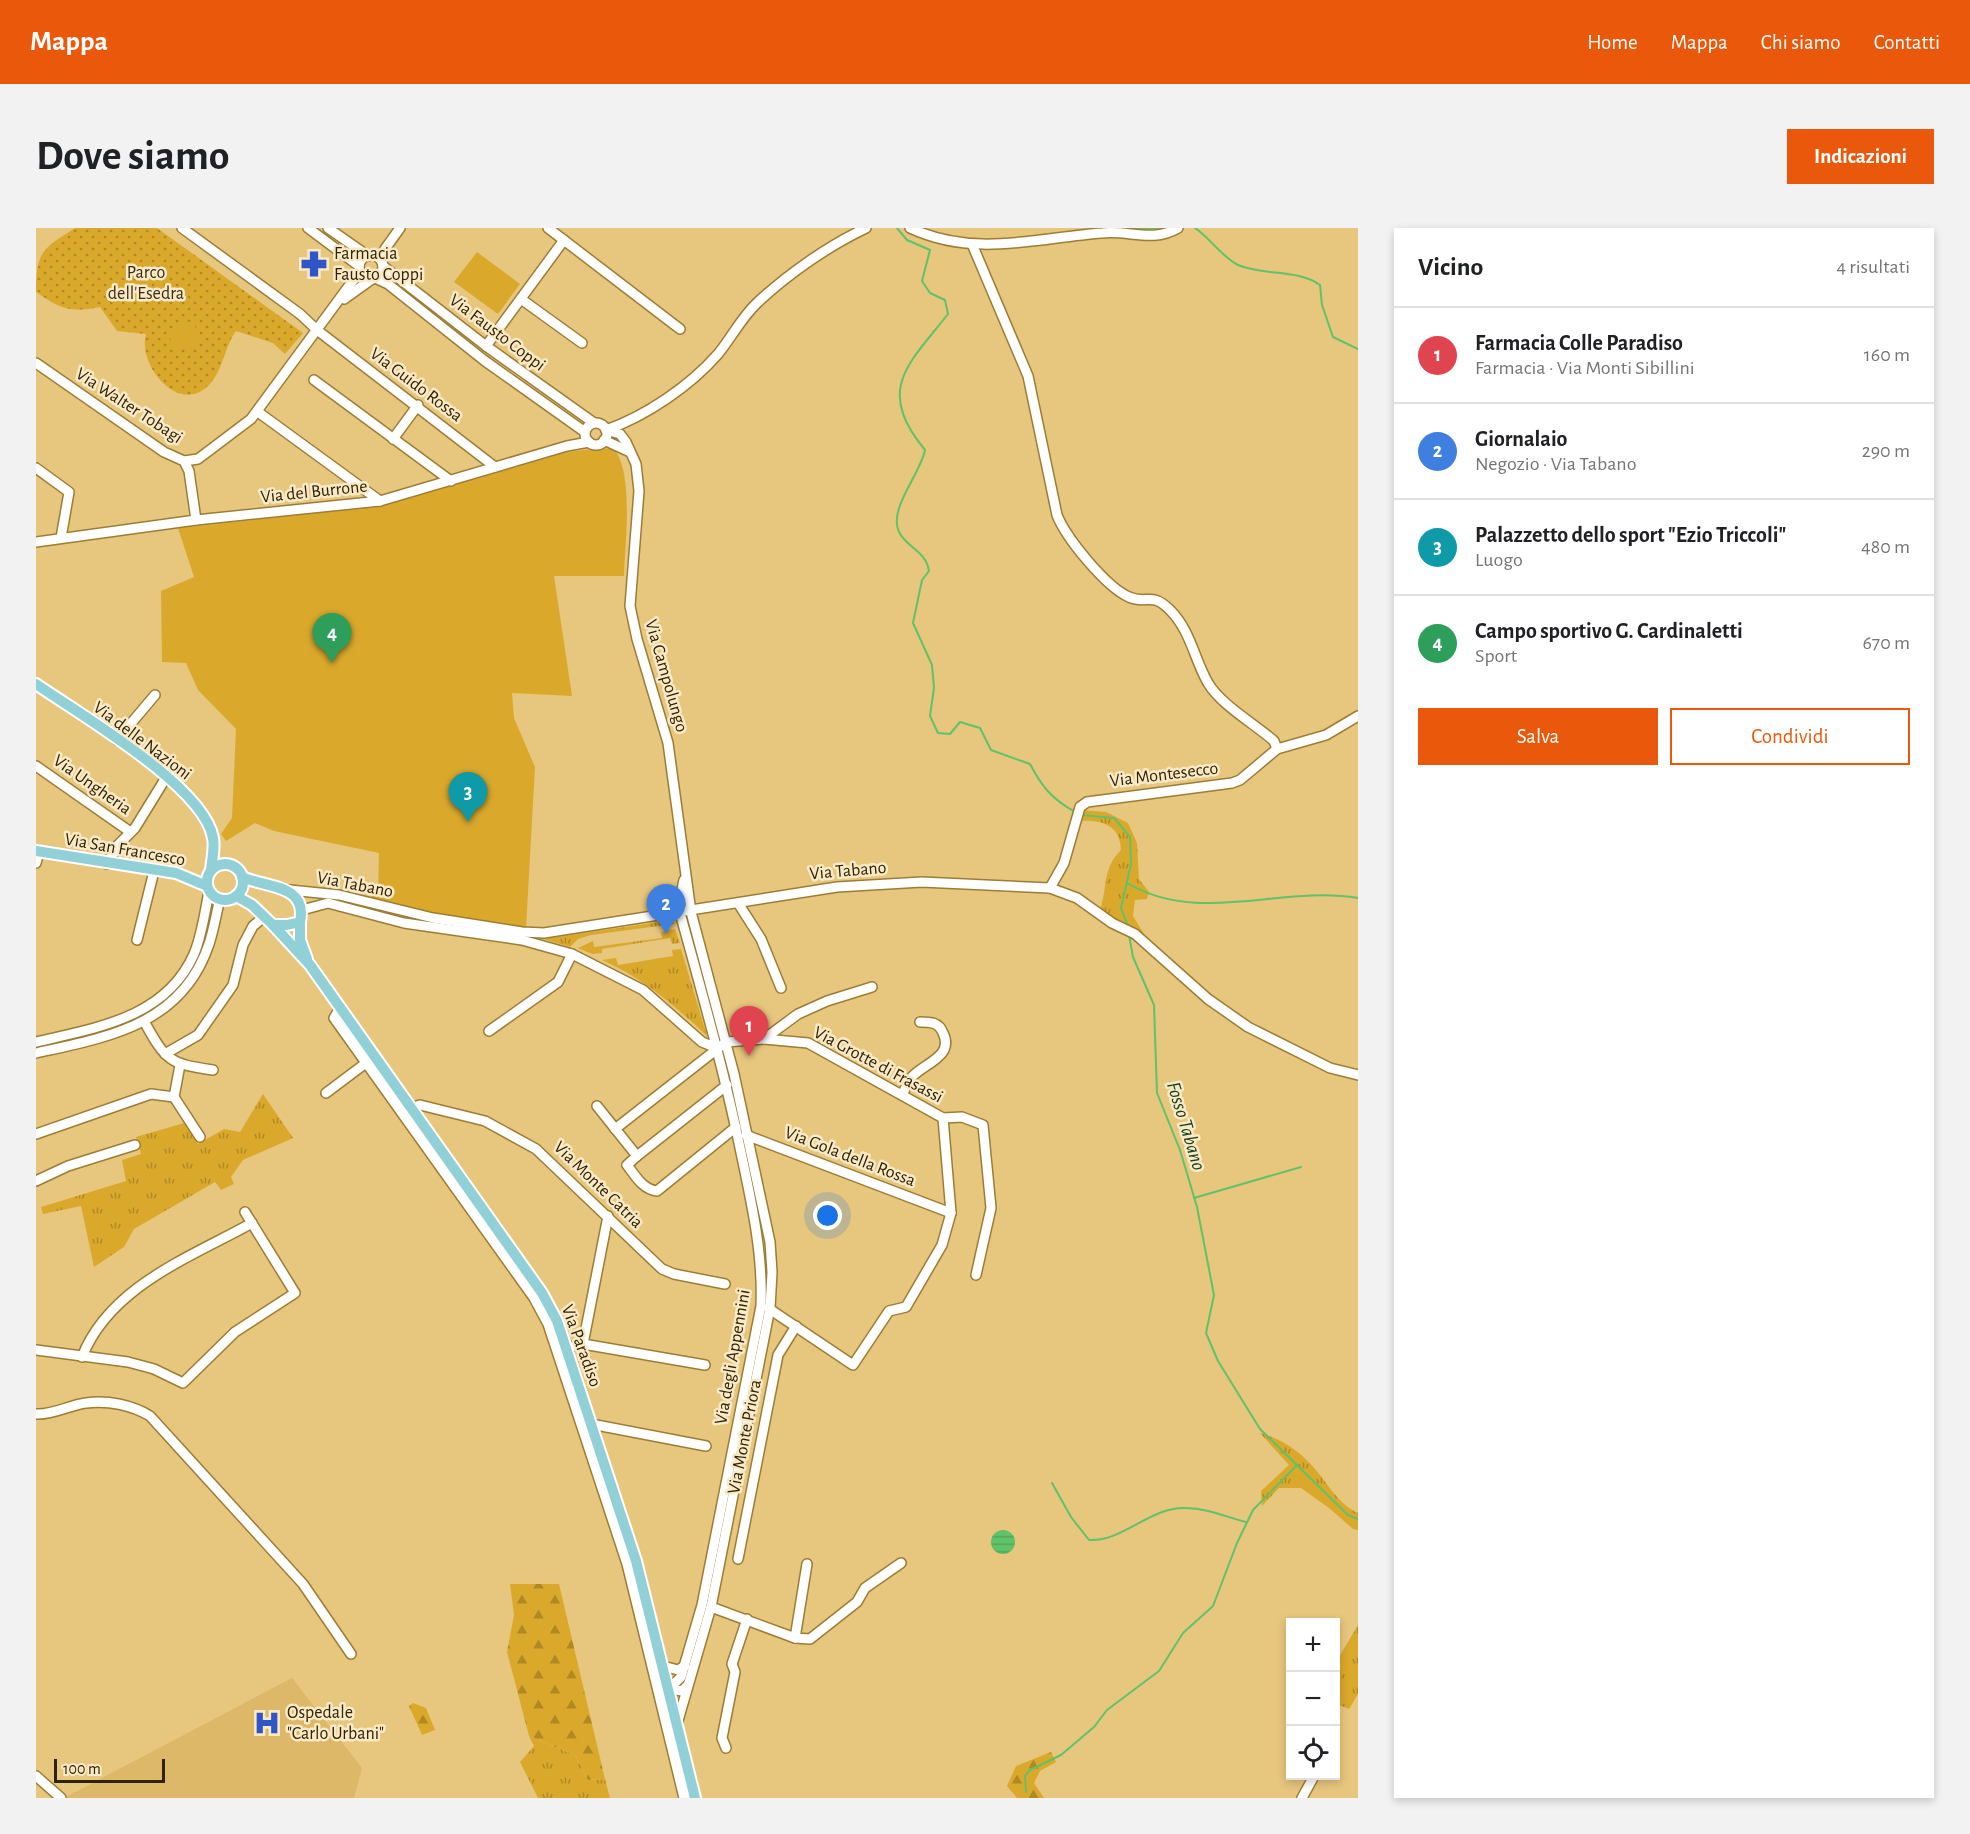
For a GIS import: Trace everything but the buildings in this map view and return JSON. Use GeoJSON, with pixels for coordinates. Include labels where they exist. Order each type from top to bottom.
{"type":"FeatureCollection","features":[{"type":"Feature","properties":{"kind":"main road","name":"Via delle Nazioni"},"geometry":{"type":"LineString","coordinates":[[36,684],[167,776],[203,814],[213,838],[209,880]]}},
{"type":"Feature","properties":{"kind":"main road","name":"Via San Francesco"},"geometry":{"type":"LineString","coordinates":[[37,855],[176,873],[209,880]]}},
{"type":"Feature","properties":{"kind":"main road"},"geometry":{"type":"LineString","coordinates":[[220,864],[231,864],[242,877],[260,885],[290,890],[299,899],[302,910],[300,940],[310,965],[252,905],[236,896],[220,899],[209,880],[220,864]]}},
{"type":"Feature","properties":{"kind":"main road"},"geometry":{"type":"LineString","coordinates":[[236,896],[242,887],[242,877]]}},
{"type":"Feature","properties":{"kind":"main road"},"geometry":{"type":"LineString","coordinates":[[273,925],[300,922]]}},
{"type":"Feature","properties":{"kind":"main road","name":"Via Paradiso"},"geometry":{"type":"LineString","coordinates":[[310,965],[340,1008],[370,1060],[542,1293],[567,1348],[591,1424],[663,1666],[695,1798]]}},
{"type":"Feature","properties":{"kind":"street","name":"Via Guido Rossa"},"geometry":{"type":"LineString","coordinates":[[182,228],[300,314],[317,330],[418,405],[495,467]]}},
{"type":"Feature","properties":{"kind":"street","name":"Via Fausto Coppi"},"geometry":{"type":"LineString","coordinates":[[308,228],[360,268],[365,277],[388,284],[484,361],[585,432]]}},
{"type":"Feature","properties":{"kind":"street","name":"Via Fausto Coppi"},"geometry":{"type":"LineString","coordinates":[[328,228],[370,255],[486,346],[594,423]]}},
{"type":"Feature","properties":{"kind":"street"},"geometry":{"type":"LineString","coordinates":[[184,461],[198,459],[206,454],[258,412],[339,302],[360,268],[362,259],[384,249],[400,228]]}},
{"type":"Feature","properties":{"kind":"street"},"geometry":{"type":"LineString","coordinates":[[548,228],[680,329]]}},
{"type":"Feature","properties":{"kind":"street"},"geometry":{"type":"LineString","coordinates":[[606,430],[622,424],[661,402],[707,365],[758,302],[810,261],[866,228]]}},
{"type":"Feature","properties":{"kind":"street"},"geometry":{"type":"LineString","coordinates":[[910,228],[934,237],[972,244],[1014,245],[1104,232],[1152,237],[1178,228]]}},
{"type":"Feature","properties":{"kind":"street"},"geometry":{"type":"LineString","coordinates":[[486,346],[564,240]]}},
{"type":"Feature","properties":{"kind":"street"},"geometry":{"type":"LineString","coordinates":[[972,244],[1029,376],[1057,515],[1062,528],[1078,550],[1119,592],[1135,599],[1156,599],[1168,608],[1181,622],[1209,684],[1274,741],[1277,749]]}},
{"type":"Feature","properties":{"kind":"street"},"geometry":{"type":"LineString","coordinates":[[339,302],[381,273],[384,249]]}},
{"type":"Feature","properties":{"kind":"street"},"geometry":{"type":"LineString","coordinates":[[521,299],[582,343]]}},
{"type":"Feature","properties":{"kind":"street","name":"Via Walter Tobagi"},"geometry":{"type":"LineString","coordinates":[[36,363],[164,452],[184,461],[189,471],[196,520]]}},
{"type":"Feature","properties":{"kind":"street"},"geometry":{"type":"LineString","coordinates":[[314,380],[451,481]]}},
{"type":"Feature","properties":{"kind":"street"},"geometry":{"type":"LineString","coordinates":[[393,439],[418,405]]}},
{"type":"Feature","properties":{"kind":"street"},"geometry":{"type":"LineString","coordinates":[[258,412],[380,501]]}},
{"type":"Feature","properties":{"kind":"street"},"geometry":{"type":"LineString","coordinates":[[594,423],[600,424],[606,430],[604,440],[595,445],[589,442],[585,432],[594,423]]}},
{"type":"Feature","properties":{"kind":"street","name":"Via Campolungo"},"geometry":{"type":"LineString","coordinates":[[606,430],[620,434],[636,464],[639,490],[630,606],[637,639],[668,743],[691,912]]}},
{"type":"Feature","properties":{"kind":"street"},"geometry":{"type":"LineString","coordinates":[[604,440],[630,452]]}},
{"type":"Feature","properties":{"kind":"street","name":"Via del Burrone"},"geometry":{"type":"LineString","coordinates":[[36,542],[196,520],[380,501],[589,442]]}},
{"type":"Feature","properties":{"kind":"street"},"geometry":{"type":"LineString","coordinates":[[36,468],[69,492],[61,538]]}},
{"type":"Feature","properties":{"kind":"street"},"geometry":{"type":"LineString","coordinates":[[117,740],[155,695]]}},
{"type":"Feature","properties":{"kind":"street","name":"Via Montesecco"},"geometry":{"type":"LineString","coordinates":[[1050,888],[1065,863],[1080,807],[1096,800],[1232,783],[1240,780],[1277,749],[1326,735],[1358,716]]}},
{"type":"Feature","properties":{"kind":"street","name":"Via Ungheria"},"geometry":{"type":"LineString","coordinates":[[36,766],[129,831]]}},
{"type":"Feature","properties":{"kind":"street"},"geometry":{"type":"LineString","coordinates":[[107,864],[129,831],[135,828],[167,776]]}},
{"type":"Feature","properties":{"kind":"street"},"geometry":{"type":"LineString","coordinates":[[137,940],[154,871]]}},
{"type":"Feature","properties":{"kind":"street","name":"Via Campolungo"},"geometry":{"type":"LineString","coordinates":[[680,913],[679,903],[685,874]]}},
{"type":"Feature","properties":{"kind":"street"},"geometry":{"type":"LineString","coordinates":[[36,1042],[111,1024],[135,1015],[168,991],[194,954],[209,880]]}},
{"type":"Feature","properties":{"kind":"street","name":"Via Tabano"},"geometry":{"type":"LineString","coordinates":[[290,890],[339,895],[410,914],[522,932],[559,932],[691,912],[799,891],[922,882],[1050,888],[1064,891],[1135,934],[1208,999],[1248,1027],[1330,1068],[1358,1075]]}},
{"type":"Feature","properties":{"kind":"street"},"geometry":{"type":"LineString","coordinates":[[36,1053],[103,1038],[145,1023],[171,1002],[200,963],[209,944],[220,899]]}},
{"type":"Feature","properties":{"kind":"street","name":"Via Tabano"},"geometry":{"type":"LineString","coordinates":[[302,910],[328,903],[404,923],[522,940],[572,954],[643,990],[702,1042],[717,1048]]}},
{"type":"Feature","properties":{"kind":"street"},"geometry":{"type":"LineString","coordinates":[[738,903],[761,939],[781,988]]}},
{"type":"Feature","properties":{"kind":"street","name":"Via degli Appennini"},"geometry":{"type":"LineString","coordinates":[[677,1724],[711,1607],[772,1272],[770,1242],[749,1135],[691,912]]}},
{"type":"Feature","properties":{"kind":"street","name":"Via degli Appennini"},"geometry":{"type":"LineString","coordinates":[[669,1689],[681,1677],[702,1605],[766,1307],[760,1244],[727,1085],[680,913]]}},
{"type":"Feature","properties":{"kind":"street"},"geometry":{"type":"LineString","coordinates":[[165,1054],[198,1035],[233,985],[243,945],[253,926],[264,917]]}},
{"type":"Feature","properties":{"kind":"street"},"geometry":{"type":"LineString","coordinates":[[489,1031],[558,982],[572,954]]}},
{"type":"Feature","properties":{"kind":"street"},"geometry":{"type":"LineString","coordinates":[[764,1039],[798,1014],[827,1001],[872,987]]}},
{"type":"Feature","properties":{"kind":"street"},"geometry":{"type":"LineString","coordinates":[[902,1095],[912,1077],[937,1059],[944,1049],[945,1036],[940,1027],[932,1022],[920,1022]]}},
{"type":"Feature","properties":{"kind":"street"},"geometry":{"type":"LineString","coordinates":[[145,1023],[165,1054],[180,1065],[213,1070]]}},
{"type":"Feature","properties":{"kind":"street","name":"Via Grotte di Frasassi"},"geometry":{"type":"LineString","coordinates":[[726,1042],[764,1039],[808,1042],[943,1118],[951,1213],[942,1245],[906,1307],[889,1311],[853,1365],[766,1307]]}},
{"type":"Feature","properties":{"kind":"street"},"geometry":{"type":"LineString","coordinates":[[615,1129],[726,1042]]}},
{"type":"Feature","properties":{"kind":"street"},"geometry":{"type":"LineString","coordinates":[[326,1093],[370,1060]]}},
{"type":"Feature","properties":{"kind":"street"},"geometry":{"type":"LineString","coordinates":[[180,1065],[174,1097],[200,1137]]}},
{"type":"Feature","properties":{"kind":"street"},"geometry":{"type":"LineString","coordinates":[[727,1085],[627,1165],[643,1185],[652,1190],[661,1187],[736,1131]]}},
{"type":"Feature","properties":{"kind":"street"},"geometry":{"type":"LineString","coordinates":[[36,1134],[151,1094],[174,1097]]}},
{"type":"Feature","properties":{"kind":"street","name":"Via Monte Catria"},"geometry":{"type":"LineString","coordinates":[[406,1110],[420,1105],[485,1121],[526,1143],[547,1157],[662,1269],[674,1274],[725,1284]]}},
{"type":"Feature","properties":{"kind":"street"},"geometry":{"type":"LineString","coordinates":[[597,1106],[637,1156]]}},
{"type":"Feature","properties":{"kind":"street"},"geometry":{"type":"LineString","coordinates":[[406,1110],[534,1298],[548,1324],[632,1562],[684,1798]]}},
{"type":"Feature","properties":{"kind":"street"},"geometry":{"type":"LineString","coordinates":[[943,1118],[962,1117],[983,1125],[991,1208],[976,1275]]}},
{"type":"Feature","properties":{"kind":"street","name":"Via Gola della Rossa"},"geometry":{"type":"LineString","coordinates":[[736,1131],[951,1213]]}},
{"type":"Feature","properties":{"kind":"street"},"geometry":{"type":"LineString","coordinates":[[36,1181],[68,1166],[135,1145]]}},
{"type":"Feature","properties":{"kind":"street"},"geometry":{"type":"LineString","coordinates":[[36,1350],[128,1362],[154,1369],[183,1383],[236,1332],[295,1293],[246,1212]]}},
{"type":"Feature","properties":{"kind":"street"},"geometry":{"type":"LineString","coordinates":[[583,1344],[608,1216]]}},
{"type":"Feature","properties":{"kind":"street"},"geometry":{"type":"LineString","coordinates":[[82,1357],[86,1346],[120,1301],[139,1286],[252,1223]]}},
{"type":"Feature","properties":{"kind":"street","name":"Via Monte Priora"},"geometry":{"type":"LineString","coordinates":[[738,1559],[778,1355],[796,1326]]}},
{"type":"Feature","properties":{"kind":"street"},"geometry":{"type":"LineString","coordinates":[[567,1348],[583,1344],[705,1365]]}},
{"type":"Feature","properties":{"kind":"street"},"geometry":{"type":"LineString","coordinates":[[36,1414],[49,1414],[87,1403],[137,1408],[150,1416],[303,1584],[351,1654]]}},
{"type":"Feature","properties":{"kind":"street"},"geometry":{"type":"LineString","coordinates":[[591,1424],[706,1446]]}},
{"type":"Feature","properties":{"kind":"street"},"geometry":{"type":"LineString","coordinates":[[711,1607],[795,1638],[810,1639],[857,1602],[865,1588],[901,1563]]}},
{"type":"Feature","properties":{"kind":"street"},"geometry":{"type":"LineString","coordinates":[[795,1638],[807,1564]]}},
{"type":"Feature","properties":{"kind":"street"},"geometry":{"type":"LineString","coordinates":[[726,1748],[722,1738],[735,1672],[732,1664],[747,1619]]}},
{"type":"Feature","properties":{"kind":"street"},"geometry":{"type":"LineString","coordinates":[[663,1666],[678,1670],[685,1666]]}},
{"type":"Feature","properties":{"kind":"street"},"geometry":{"type":"LineString","coordinates":[[669,1689],[682,1691],[688,1685]]}},
{"type":"Feature","properties":{"kind":"street"},"geometry":{"type":"LineString","coordinates":[[36,1776],[61,1798]]}},
{"type":"Feature","properties":{"kind":"street"},"geometry":{"type":"LineString","coordinates":[[1302,1798],[1312,1780]]}},
{"type":"Feature","properties":{"kind":"shaded area"},"geometry":{"type":"Polygon","coordinates":[[[1003,1530],[1012,1533],[1015,1542],[1012,1551],[1003,1554],[994,1551],[991,1542],[994,1533],[1003,1530]]]}},
{"type":"Feature","properties":{"kind":"shaded area","name":"Ospedale \"Carlo Urbani\""},"geometry":{"type":"Polygon","coordinates":[[[292,1678],[362,1768],[354,1798],[64,1798],[292,1678]]]}},
{"type":"Feature","properties":{"kind":"green space","name":"Parco dell'Esedra"},"geometry":{"type":"Polygon","coordinates":[[[75,228],[157,228],[303,333],[285,354],[273,343],[236,331],[218,372],[209,385],[197,393],[185,394],[174,391],[154,372],[145,346],[146,334],[117,331],[100,307],[80,310],[66,308],[36,292],[37,268],[43,253],[55,241],[75,228]]]}},
{"type":"Feature","properties":{"kind":"green space"},"geometry":{"type":"Polygon","coordinates":[[[477,252],[520,284],[498,314],[454,282],[477,252]]]}},
{"type":"Feature","properties":{"kind":"green space"},"geometry":{"type":"Polygon","coordinates":[[[184,321],[194,325],[198,335],[194,345],[184,349],[174,345],[170,335],[174,325],[184,321]]]}},
{"type":"Feature","properties":{"kind":"green space"},"geometry":{"type":"Polygon","coordinates":[[[600,448],[614,449],[624,474],[627,528],[624,576],[554,576],[572,696],[512,693],[514,718],[535,767],[526,928],[433,915],[371,899],[371,892],[378,894],[379,853],[274,831],[255,823],[226,841],[221,834],[232,818],[236,729],[198,690],[186,663],[162,662],[161,591],[194,577],[178,528],[374,507],[553,454],[600,448]]]}},
{"type":"Feature","properties":{"kind":"green space"},"geometry":{"type":"Polygon","coordinates":[[[1081,810],[1106,812],[1128,823],[1137,843],[1139,879],[1149,892],[1147,899],[1135,900],[1133,916],[1144,934],[1132,931],[1100,910],[1108,871],[1121,850],[1120,841],[1108,825],[1095,821],[1079,821],[1081,810]]]}},
{"type":"Feature","properties":{"kind":"green space"},"geometry":{"type":"Polygon","coordinates":[[[673,920],[674,924],[591,935],[578,939],[570,947],[537,937],[557,937],[673,920]]]}},
{"type":"Feature","properties":{"kind":"green space"},"geometry":{"type":"Polygon","coordinates":[[[675,929],[680,943],[672,944],[670,938],[602,949],[602,953],[592,954],[578,948],[593,941],[594,947],[662,938],[661,932],[675,929]]]}},
{"type":"Feature","properties":{"kind":"green space"},"geometry":{"type":"Polygon","coordinates":[[[681,949],[707,1036],[658,993],[631,975],[602,960],[616,958],[618,965],[673,956],[672,950],[681,949]]]}},
{"type":"Feature","properties":{"kind":"green space"},"geometry":{"type":"Polygon","coordinates":[[[263,1094],[293,1138],[243,1160],[231,1177],[234,1184],[221,1190],[215,1182],[134,1229],[124,1247],[94,1267],[81,1206],[43,1214],[41,1207],[126,1181],[122,1160],[141,1154],[136,1137],[184,1123],[198,1144],[224,1129],[240,1132],[263,1094]]]}},
{"type":"Feature","properties":{"kind":"green space"},"geometry":{"type":"Polygon","coordinates":[[[1260,1433],[1283,1442],[1297,1451],[1339,1499],[1358,1513],[1358,1530],[1353,1529],[1301,1488],[1279,1488],[1262,1506],[1261,1491],[1289,1465],[1260,1433]]]}},
{"type":"Feature","properties":{"kind":"green space"},"geometry":{"type":"Polygon","coordinates":[[[510,1584],[559,1584],[605,1779],[588,1780],[575,1755],[529,1736],[507,1652],[514,1615],[510,1584]]]}},
{"type":"Feature","properties":{"kind":"green space"},"geometry":{"type":"Polygon","coordinates":[[[1358,1625],[1358,1694],[1349,1709],[1340,1706],[1340,1655],[1358,1625]]]}},
{"type":"Feature","properties":{"kind":"green space"},"geometry":{"type":"Polygon","coordinates":[[[413,1703],[426,1708],[435,1730],[422,1735],[409,1706],[413,1703]]]}},
{"type":"Feature","properties":{"kind":"green space"},"geometry":{"type":"Polygon","coordinates":[[[529,1736],[575,1755],[588,1780],[605,1779],[610,1798],[538,1798],[520,1762],[534,1746],[529,1736]]]}},
{"type":"Feature","properties":{"kind":"green space"},"geometry":{"type":"Polygon","coordinates":[[[1051,1752],[1056,1762],[1040,1771],[1034,1783],[1044,1798],[1017,1798],[1007,1786],[1016,1766],[1051,1752]]]}},
{"type":"Feature","properties":{"kind":"waterway","name":"Fosso Tabano"},"geometry":{"type":"LineString","coordinates":[[897,228],[907,240],[930,250],[922,281],[930,293],[945,300],[948,314],[910,363],[903,378],[900,394],[902,410],[910,429],[925,450],[901,503],[897,523],[902,537],[924,559],[929,571],[922,580],[913,623],[932,665],[934,688],[930,716],[938,733],[950,734],[960,722],[980,728],[991,750],[1030,764],[1048,792],[1075,812]]}},
{"type":"Feature","properties":{"kind":"waterway"},"geometry":{"type":"LineString","coordinates":[[1135,228],[1160,228]]}},
{"type":"Feature","properties":{"kind":"waterway"},"geometry":{"type":"LineString","coordinates":[[1195,228],[1238,265],[1259,271],[1302,277],[1320,285],[1322,305],[1333,337],[1358,349]]}},
{"type":"Feature","properties":{"kind":"waterway","name":"Fosso Tabano"},"geometry":{"type":"LineString","coordinates":[[1080,815],[1114,818],[1130,837],[1131,864],[1121,908],[1128,926]]}},
{"type":"Feature","properties":{"kind":"waterway"},"geometry":{"type":"LineString","coordinates":[[1127,883],[1155,895],[1183,902],[1240,902],[1328,895],[1358,898]]}},
{"type":"Feature","properties":{"kind":"waterway","name":"Fosso Tabano"},"geometry":{"type":"LineString","coordinates":[[1129,935],[1133,957],[1154,1005],[1157,1093],[1180,1150],[1197,1207],[1214,1295],[1206,1333],[1218,1361],[1260,1429],[1348,1515],[1358,1519]]}},
{"type":"Feature","properties":{"kind":"waterway"},"geometry":{"type":"LineString","coordinates":[[1194,1198],[1301,1167]]}},
{"type":"Feature","properties":{"kind":"waterway"},"geometry":{"type":"LineString","coordinates":[[1026,1792],[1025,1776],[1030,1770],[1061,1755],[1094,1727],[1107,1710],[1159,1671],[1183,1633],[1213,1606],[1237,1543],[1253,1510],[1296,1466]]}},
{"type":"Feature","properties":{"kind":"waterway"},"geometry":{"type":"LineString","coordinates":[[1052,1483],[1071,1517],[1089,1540],[1114,1536],[1161,1512],[1173,1509],[1201,1509],[1246,1522]]}},
{"type":"Feature","properties":{"kind":"place","name":"Farmacia Fausto Coppi"},"geometry":{"type":"Point","coordinates":[314,264]}},
{"type":"Feature","properties":{"kind":"place","name":"Campo sportivo G. Cardinaletti"},"geometry":{"type":"Point","coordinates":[332,663]}},
{"type":"Feature","properties":{"kind":"place","name":"Palazzetto dello sport \"Ezio Triccoli\""},"geometry":{"type":"Point","coordinates":[468,822]}},
{"type":"Feature","properties":{"kind":"place","name":"Giornalaio"},"geometry":{"type":"Point","coordinates":[666,934]}},
{"type":"Feature","properties":{"kind":"place","name":"Farmacia Colle Paradiso"},"geometry":{"type":"Point","coordinates":[749,1056]}},
{"type":"Feature","properties":{"kind":"place","name":"Ospedale \"Carlo Urbani\""},"geometry":{"type":"Point","coordinates":[267,1723]}}]}
